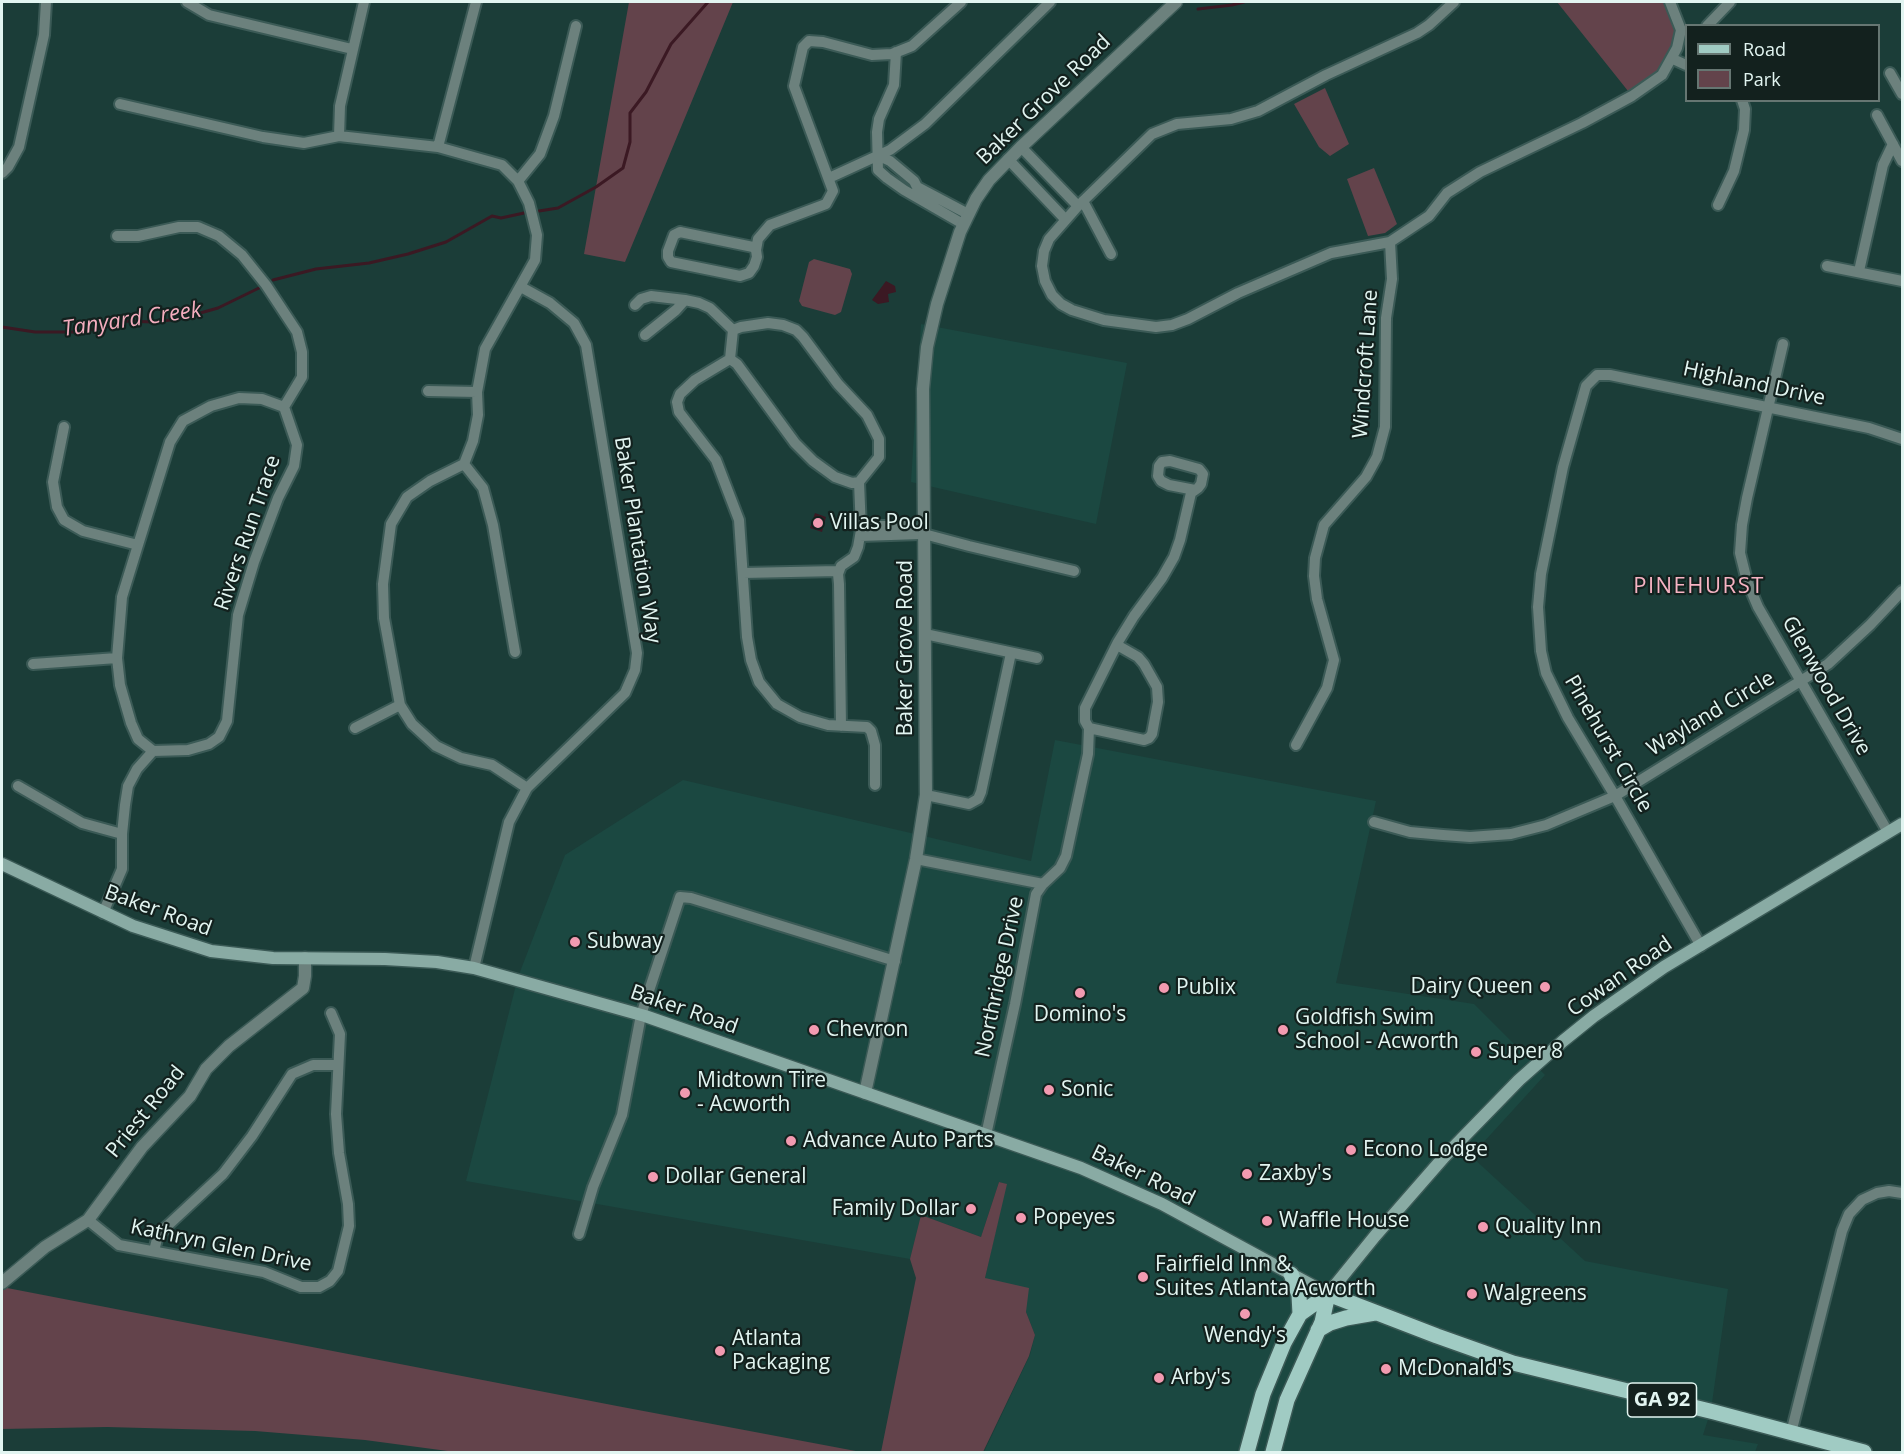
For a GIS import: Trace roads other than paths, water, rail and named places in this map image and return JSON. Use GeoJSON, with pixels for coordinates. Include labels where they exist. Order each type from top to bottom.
{"type":"FeatureCollection","features":[{"type":"Feature","properties":{"kind":"main road","name":"Cowan Road"},"geometry":{"type":"LineString","coordinates":[[1328,1294],[1443,1157],[1519,1080],[1594,1016],[1664,967],[1902,824]]}},
{"type":"Feature","properties":{"kind":"main road","name":"Baker Road"},"geometry":{"type":"LineString","coordinates":[[2,864],[133,926],[211,951],[248,957],[437,962],[474,968],[641,1015],[1081,1168],[1152,1200],[1328,1294]]}},
{"type":"Feature","properties":{"kind":"main road"},"geometry":{"type":"LineString","coordinates":[[1291,1274],[1299,1295],[1300,1314]]}},
{"type":"Feature","properties":{"kind":"main road","name":"GA 92"},"geometry":{"type":"LineString","coordinates":[[1328,1294],[1513,1363],[1864,1452]]}},
{"type":"Feature","properties":{"kind":"main road"},"geometry":{"type":"LineString","coordinates":[[1247,1452],[1272,1369],[1300,1314],[1328,1294]]}},
{"type":"Feature","properties":{"kind":"main road"},"geometry":{"type":"LineString","coordinates":[[1273,1452],[1287,1400],[1318,1330],[1328,1294]]}},
{"type":"Feature","properties":{"kind":"main road"},"geometry":{"type":"LineString","coordinates":[[1318,1330],[1346,1318],[1377,1313]]}},
{"type":"Feature","properties":{"kind":"street"},"geometry":{"type":"LineString","coordinates":[[2,173],[20,147],[44,35],[46,2]]}},
{"type":"Feature","properties":{"kind":"street"},"geometry":{"type":"LineString","coordinates":[[187,2],[209,15],[352,49]]}},
{"type":"Feature","properties":{"kind":"street"},"geometry":{"type":"LineString","coordinates":[[339,136],[340,106],[364,2]]}},
{"type":"Feature","properties":{"kind":"street"},"geometry":{"type":"LineString","coordinates":[[438,147],[476,2]]}},
{"type":"Feature","properties":{"kind":"street"},"geometry":{"type":"LineString","coordinates":[[756,250],[753,247],[720,239],[680,232],[675,235],[668,257],[671,262],[740,276],[749,273],[757,256],[758,239],[770,225],[826,204],[833,191],[795,86],[803,47],[809,41],[823,42],[872,55],[896,52],[912,46],[961,2]]}},
{"type":"Feature","properties":{"kind":"street"},"geometry":{"type":"LineString","coordinates":[[829,178],[879,156],[907,139],[1050,2]]}},
{"type":"Feature","properties":{"kind":"street","name":"Baker Grove Road"},"geometry":{"type":"LineString","coordinates":[[865,1093],[916,859],[926,795],[923,405],[926,360],[937,304],[953,249],[984,187],[1008,159],[1176,2]]}},
{"type":"Feature","properties":{"kind":"street"},"geometry":{"type":"LineString","coordinates":[[1454,2],[1417,33],[1326,75],[1258,111],[1230,119],[1177,124],[1158,131],[1080,203],[1049,239],[1042,258],[1045,281],[1056,300],[1077,313],[1104,320],[1156,327],[1172,325],[1238,293],[1331,253],[1390,242],[1429,216],[1447,192],[1480,172],[1632,96],[1662,75],[1673,59],[1684,30],[1670,2]]}},
{"type":"Feature","properties":{"kind":"street"},"geometry":{"type":"LineString","coordinates":[[1709,24],[1730,2]]}},
{"type":"Feature","properties":{"kind":"street"},"geometry":{"type":"LineString","coordinates":[[518,181],[540,154],[554,116],[576,26]]}},
{"type":"Feature","properties":{"kind":"street"},"geometry":{"type":"LineString","coordinates":[[896,52],[894,85],[879,118],[877,132],[879,170],[886,178],[928,205],[966,219]]}},
{"type":"Feature","properties":{"kind":"street"},"geometry":{"type":"LineString","coordinates":[[1673,59],[1685,65]]}},
{"type":"Feature","properties":{"kind":"street"},"geometry":{"type":"LineString","coordinates":[[1890,73],[1902,94]]}},
{"type":"Feature","properties":{"kind":"street"},"geometry":{"type":"LineString","coordinates":[[1718,205],[1734,171],[1744,130],[1745,109],[1743,102]]}},
{"type":"Feature","properties":{"kind":"street"},"geometry":{"type":"LineString","coordinates":[[120,104],[263,137],[304,143],[339,136],[438,147],[502,165],[518,181],[529,203],[537,235],[535,260],[485,349],[477,392],[478,415],[473,441],[464,464],[406,496],[391,524],[383,584],[384,618],[400,705],[412,724],[435,746],[461,758],[492,765],[527,788]]}},
{"type":"Feature","properties":{"kind":"street"},"geometry":{"type":"LineString","coordinates":[[1877,115],[1902,161]]}},
{"type":"Feature","properties":{"kind":"street"},"geometry":{"type":"LineString","coordinates":[[1859,271],[1884,165],[1893,144]]}},
{"type":"Feature","properties":{"kind":"street"},"geometry":{"type":"LineString","coordinates":[[1021,147],[1080,203],[1111,254]]}},
{"type":"Feature","properties":{"kind":"street"},"geometry":{"type":"LineString","coordinates":[[879,156],[905,184],[916,187],[966,219]]}},
{"type":"Feature","properties":{"kind":"street"},"geometry":{"type":"LineString","coordinates":[[1008,159],[1065,219]]}},
{"type":"Feature","properties":{"kind":"street"},"geometry":{"type":"LineString","coordinates":[[103,913],[122,869],[122,834],[128,786],[137,769],[153,751],[138,739],[131,723],[120,685],[117,658],[122,597],[170,442],[183,421],[211,406],[239,398],[262,399],[284,407],[302,377],[302,352],[297,332],[266,285],[242,255],[219,236],[198,227],[179,227],[138,236],[117,236]]}},
{"type":"Feature","properties":{"kind":"street","name":"Windcroft Lane"},"geometry":{"type":"LineString","coordinates":[[1296,745],[1327,688],[1334,660],[1317,598],[1314,576],[1315,558],[1324,525],[1366,477],[1377,457],[1385,427],[1386,318],[1392,279],[1390,242]]}},
{"type":"Feature","properties":{"kind":"street"},"geometry":{"type":"LineString","coordinates":[[1827,266],[1902,281]]}},
{"type":"Feature","properties":{"kind":"street","name":"Baker Plantation Way"},"geometry":{"type":"LineString","coordinates":[[474,968],[509,822],[527,788],[625,693],[635,670],[637,653],[586,345],[574,323],[550,303],[521,287]]}},
{"type":"Feature","properties":{"kind":"street"},"geometry":{"type":"LineString","coordinates":[[635,305],[641,299],[651,296],[685,300],[710,308],[733,330]]}},
{"type":"Feature","properties":{"kind":"street"},"geometry":{"type":"LineString","coordinates":[[645,335],[685,300]]}},
{"type":"Feature","properties":{"kind":"street"},"geometry":{"type":"LineString","coordinates":[[733,330],[768,323],[796,330],[824,367],[867,415],[879,439],[879,457],[859,482],[858,547],[854,557],[841,566],[838,572],[841,726]]}},
{"type":"Feature","properties":{"kind":"street"},"geometry":{"type":"LineString","coordinates":[[730,359],[733,330]]}},
{"type":"Feature","properties":{"kind":"street","name":"Glenwood Drive"},"geometry":{"type":"LineString","coordinates":[[1783,344],[1743,516],[1740,553],[1747,581],[1758,607],[1888,832]]}},
{"type":"Feature","properties":{"kind":"street"},"geometry":{"type":"LineString","coordinates":[[730,359],[738,364],[776,419],[807,455],[835,477],[852,483],[859,482]]}},
{"type":"Feature","properties":{"kind":"street"},"geometry":{"type":"LineString","coordinates":[[730,359],[695,380],[680,394],[677,402],[679,412],[716,460],[725,478],[739,520],[747,637],[751,660],[759,681],[768,694],[788,712],[820,723],[867,727],[871,731],[874,745],[875,785]]}},
{"type":"Feature","properties":{"kind":"street","name":"Highland Drive"},"geometry":{"type":"LineString","coordinates":[[1597,375],[1610,375],[1869,428],[1902,439]]}},
{"type":"Feature","properties":{"kind":"street","name":"Pinehurst Circle"},"geometry":{"type":"LineString","coordinates":[[1597,375],[1586,386],[1563,467],[1541,574],[1538,607],[1540,651],[1546,673],[1568,718],[1701,946]]}},
{"type":"Feature","properties":{"kind":"street"},"geometry":{"type":"LineString","coordinates":[[428,391],[477,392]]}},
{"type":"Feature","properties":{"kind":"street","name":"Rivers Run Trace"},"geometry":{"type":"LineString","coordinates":[[153,751],[188,750],[209,744],[219,737],[227,721],[238,615],[278,498],[294,466],[297,446],[284,407]]}},
{"type":"Feature","properties":{"kind":"street"},"geometry":{"type":"LineString","coordinates":[[64,427],[53,482],[57,507],[63,520],[83,531],[138,544]]}},
{"type":"Feature","properties":{"kind":"street"},"geometry":{"type":"LineString","coordinates":[[464,464],[483,488],[493,525],[515,652]]}},
{"type":"Feature","properties":{"kind":"street"},"geometry":{"type":"LineString","coordinates":[[1043,884],[1060,868],[1066,856],[1088,754],[1089,728],[1085,721],[1085,708],[1117,645],[1174,556],[1191,493],[1195,490]]}},
{"type":"Feature","properties":{"kind":"street"},"geometry":{"type":"LineString","coordinates":[[860,531],[906,526],[924,534],[1074,571]]}},
{"type":"Feature","properties":{"kind":"street"},"geometry":{"type":"LineString","coordinates":[[743,573],[838,572]]}},
{"type":"Feature","properties":{"kind":"street","name":"Wayland Circle"},"geometry":{"type":"LineString","coordinates":[[1374,822],[1410,831],[1443,835],[1470,837],[1510,834],[1546,825],[1615,796],[1828,664],[1902,591]]}},
{"type":"Feature","properties":{"kind":"street"},"geometry":{"type":"LineString","coordinates":[[925,634],[1037,658]]}},
{"type":"Feature","properties":{"kind":"street"},"geometry":{"type":"LineString","coordinates":[[1089,728],[1144,740],[1152,734],[1158,702],[1157,687],[1138,657],[1117,645]]}},
{"type":"Feature","properties":{"kind":"street"},"geometry":{"type":"LineString","coordinates":[[926,795],[969,804],[978,799],[1011,653]]}},
{"type":"Feature","properties":{"kind":"street"},"geometry":{"type":"LineString","coordinates":[[33,664],[117,658]]}},
{"type":"Feature","properties":{"kind":"street"},"geometry":{"type":"LineString","coordinates":[[355,728],[400,705]]}},
{"type":"Feature","properties":{"kind":"street"},"geometry":{"type":"LineString","coordinates":[[18,786],[82,823],[122,834]]}},
{"type":"Feature","properties":{"kind":"street","name":"Northridge Drive"},"geometry":{"type":"LineString","coordinates":[[916,859],[1043,884],[1036,894],[986,1135]]}},
{"type":"Feature","properties":{"kind":"street"},"geometry":{"type":"LineString","coordinates":[[579,1234],[592,1187],[622,1115],[641,1015],[680,897],[691,898],[895,961]]}},
{"type":"Feature","properties":{"kind":"street","name":"Priest Road"},"geometry":{"type":"LineString","coordinates":[[2,1283],[45,1247],[88,1220],[142,1147],[190,1096],[206,1069],[229,1046],[303,988],[305,958]]}},
{"type":"Feature","properties":{"kind":"street","name":"Kathryn Glen Drive"},"geometry":{"type":"LineString","coordinates":[[88,1220],[119,1245],[264,1272],[301,1287],[318,1287],[330,1281],[338,1271],[349,1226],[336,1114],[340,1034],[332,1013]]}},
{"type":"Feature","properties":{"kind":"street"},"geometry":{"type":"LineString","coordinates":[[154,1251],[157,1239],[165,1228],[223,1174],[252,1136],[292,1074],[313,1065],[338,1065]]}},
{"type":"Feature","properties":{"kind":"street"},"geometry":{"type":"LineString","coordinates":[[1791,1433],[1842,1231],[1849,1214],[1862,1200],[1877,1193],[1889,1191],[1902,1193]]}},
{"type":"Feature","properties":{"kind":"waterway","name":"Tanyard Creek"},"geometry":{"type":"LineString","coordinates":[[539,211],[558,208],[596,187],[623,168],[630,142],[630,113],[646,92],[671,44],[708,2]]}},
{"type":"Feature","properties":{"kind":"waterway","name":"Tanyard Creek"},"geometry":{"type":"LineString","coordinates":[[1198,9],[1244,2]]}},
{"type":"Feature","properties":{"kind":"waterway","name":"Tanyard Creek"},"geometry":{"type":"LineString","coordinates":[[273,280],[316,269],[369,263],[408,254],[446,242],[492,216],[501,218],[524,213]]}},
{"type":"Feature","properties":{"kind":"waterway","name":"Tanyard Creek"},"geometry":{"type":"LineString","coordinates":[[2,327],[35,332],[74,332],[126,321],[153,322],[179,319],[218,308],[259,288]]}},
{"type":"Feature","properties":{"kind":"place","name":"Villas Pool"},"geometry":{"type":"Point","coordinates":[818,523]}},
{"type":"Feature","properties":{"kind":"place","name":"Subway"},"geometry":{"type":"Point","coordinates":[575,942]}},
{"type":"Feature","properties":{"kind":"place","name":"Dairy Queen"},"geometry":{"type":"Point","coordinates":[1545,987]}},
{"type":"Feature","properties":{"kind":"place","name":"Publix"},"geometry":{"type":"Point","coordinates":[1164,988]}},
{"type":"Feature","properties":{"kind":"place","name":"Domino's"},"geometry":{"type":"Point","coordinates":[1080,993]}},
{"type":"Feature","properties":{"kind":"place","name":"Chevron"},"geometry":{"type":"Point","coordinates":[814,1030]}},
{"type":"Feature","properties":{"kind":"place","name":"Goldfish Swim School - Acworth"},"geometry":{"type":"Point","coordinates":[1283,1030]}},
{"type":"Feature","properties":{"kind":"place","name":"Super 8"},"geometry":{"type":"Point","coordinates":[1476,1052]}},
{"type":"Feature","properties":{"kind":"place","name":"Sonic"},"geometry":{"type":"Point","coordinates":[1049,1090]}},
{"type":"Feature","properties":{"kind":"place","name":"Midtown Tire - Acworth"},"geometry":{"type":"Point","coordinates":[685,1093]}},
{"type":"Feature","properties":{"kind":"place","name":"Advance Auto Parts"},"geometry":{"type":"Point","coordinates":[791,1141]}},
{"type":"Feature","properties":{"kind":"place","name":"Econo Lodge"},"geometry":{"type":"Point","coordinates":[1351,1150]}},
{"type":"Feature","properties":{"kind":"place","name":"Zaxby's"},"geometry":{"type":"Point","coordinates":[1247,1174]}},
{"type":"Feature","properties":{"kind":"place","name":"Dollar General"},"geometry":{"type":"Point","coordinates":[653,1177]}},
{"type":"Feature","properties":{"kind":"place","name":"Family Dollar"},"geometry":{"type":"Point","coordinates":[971,1209]}},
{"type":"Feature","properties":{"kind":"place","name":"Popeyes"},"geometry":{"type":"Point","coordinates":[1021,1218]}},
{"type":"Feature","properties":{"kind":"place","name":"Waffle House"},"geometry":{"type":"Point","coordinates":[1267,1221]}},
{"type":"Feature","properties":{"kind":"place","name":"Quality Inn"},"geometry":{"type":"Point","coordinates":[1483,1227]}},
{"type":"Feature","properties":{"kind":"place","name":"Fairfield Inn & Suites Atlanta Acworth"},"geometry":{"type":"Point","coordinates":[1143,1277]}},
{"type":"Feature","properties":{"kind":"place","name":"Walgreens"},"geometry":{"type":"Point","coordinates":[1472,1294]}},
{"type":"Feature","properties":{"kind":"place","name":"Wendy's"},"geometry":{"type":"Point","coordinates":[1245,1314]}},
{"type":"Feature","properties":{"kind":"place","name":"Atlanta Packaging"},"geometry":{"type":"Point","coordinates":[720,1351]}},
{"type":"Feature","properties":{"kind":"place","name":"McDonald's"},"geometry":{"type":"Point","coordinates":[1386,1369]}},
{"type":"Feature","properties":{"kind":"place","name":"Arby's"},"geometry":{"type":"Point","coordinates":[1159,1378]}},
{"type":"Feature","properties":{"kind":"district","name":"PINEHURST"},"geometry":{"type":"Point","coordinates":[1699,587]}}]}
